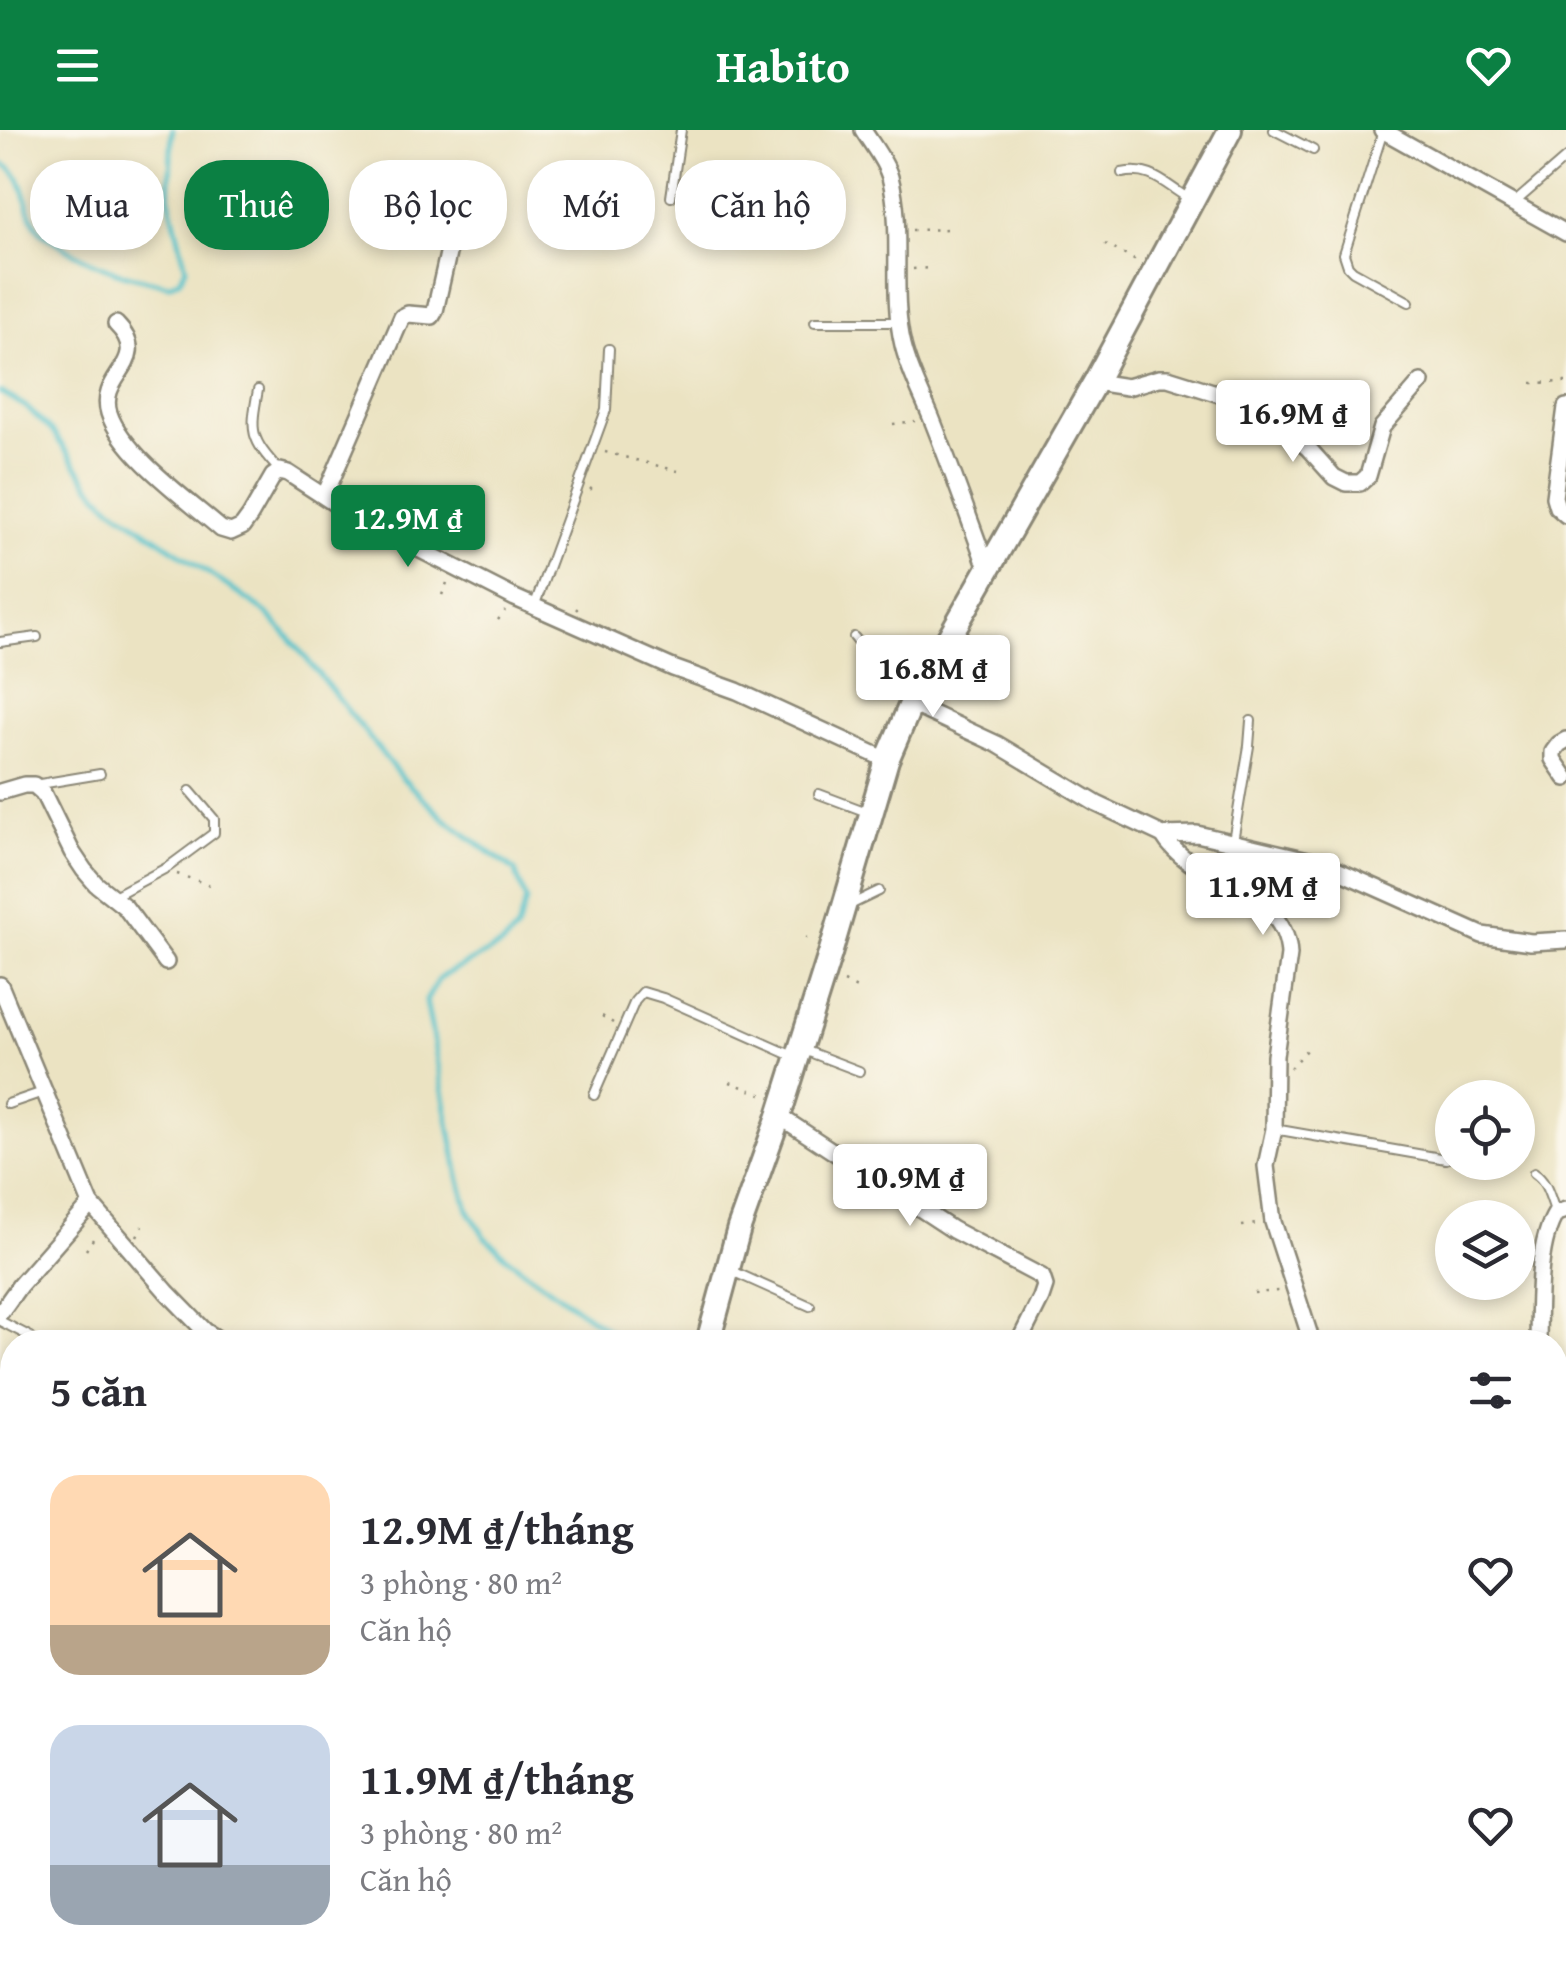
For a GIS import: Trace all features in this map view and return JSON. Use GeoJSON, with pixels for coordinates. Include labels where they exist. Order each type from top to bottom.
{"type":"FeatureCollection","features":[{"type":"Feature","properties":{"kind":"street"},"geometry":{"type":"LineString","coordinates":[[863,130],[889,175],[896,230],[899,322],[907,361],[988,568]]}},
{"type":"Feature","properties":{"kind":"street"},"geometry":{"type":"LineString","coordinates":[[711,1330],[739,1228],[798,1053],[888,760],[914,697],[1095,382],[1230,130]]}},
{"type":"Feature","properties":{"kind":"street"},"geometry":{"type":"LineString","coordinates":[[1383,130],[1566,233]]}},
{"type":"Feature","properties":{"kind":"street"},"geometry":{"type":"LineString","coordinates":[[324,495],[402,318],[408,314],[432,316],[449,250]]}},
{"type":"Feature","properties":{"kind":"street"},"geometry":{"type":"LineString","coordinates":[[116,324],[131,350],[107,394],[114,427],[135,454],[222,529],[232,532],[242,527],[273,476],[280,471],[288,473],[368,524],[534,608],[737,691],[888,760]]}},
{"type":"Feature","properties":{"kind":"street"},"geometry":{"type":"LineString","coordinates":[[1095,382],[1127,387],[1168,378],[1245,402],[1271,417],[1346,484],[1360,483],[1368,476],[1382,427],[1421,382]]}},
{"type":"Feature","properties":{"kind":"street"},"geometry":{"type":"LineString","coordinates":[[1566,408],[1554,497],[1556,507],[1566,515]]}},
{"type":"Feature","properties":{"kind":"street"},"geometry":{"type":"LineString","coordinates":[[914,697],[1097,804],[1163,835],[1198,834],[1322,863],[1482,935],[1532,942],[1566,940]]}},
{"type":"Feature","properties":{"kind":"street"},"geometry":{"type":"LineString","coordinates":[[1566,740],[1553,752],[1557,767],[1566,778]]}},
{"type":"Feature","properties":{"kind":"street"},"geometry":{"type":"LineString","coordinates":[[0,792],[14,786],[34,785],[43,792],[84,870],[125,907],[166,962]]}},
{"type":"Feature","properties":{"kind":"street"},"geometry":{"type":"LineString","coordinates":[[1163,835],[1169,845],[1200,869],[1269,910],[1284,928],[1288,955],[1267,1185],[1274,1222],[1308,1330]]}},
{"type":"Feature","properties":{"kind":"street"},"geometry":{"type":"LineString","coordinates":[[0,985],[91,1204],[204,1330]]}},
{"type":"Feature","properties":{"kind":"street"},"geometry":{"type":"LineString","coordinates":[[780,1109],[953,1230],[1042,1277],[1045,1286],[1025,1330]]}},
{"type":"Feature","properties":{"kind":"street"},"geometry":{"type":"LineString","coordinates":[[0,1313],[91,1204]]}},
{"type":"Feature","properties":{"kind":"street"},"geometry":{"type":"LineString","coordinates":[[1539,1330],[1543,1256],[1550,1223],[1561,1212]]}},
{"type":"Feature","properties":{"kind":"lane"},"geometry":{"type":"LineString","coordinates":[[670,197],[681,130]]}},
{"type":"Feature","properties":{"kind":"lane"},"geometry":{"type":"LineString","coordinates":[[1274,130],[1313,150]]}},
{"type":"Feature","properties":{"kind":"lane"},"geometry":{"type":"LineString","coordinates":[[1383,130],[1344,254],[1353,271],[1409,302]]}},
{"type":"Feature","properties":{"kind":"lane"},"geometry":{"type":"LineString","coordinates":[[1513,204],[1566,158]]}},
{"type":"Feature","properties":{"kind":"lane"},"geometry":{"type":"LineString","coordinates":[[1122,173],[1139,170],[1192,200]]}},
{"type":"Feature","properties":{"kind":"lane"},"geometry":{"type":"LineString","coordinates":[[815,322],[899,322]]}},
{"type":"Feature","properties":{"kind":"lane"},"geometry":{"type":"LineString","coordinates":[[534,608],[606,410],[609,349]]}},
{"type":"Feature","properties":{"kind":"lane"},"geometry":{"type":"LineString","coordinates":[[258,390],[254,436],[280,471]]}},
{"type":"Feature","properties":{"kind":"lane"},"geometry":{"type":"LineString","coordinates":[[0,642],[37,637]]}},
{"type":"Feature","properties":{"kind":"lane"},"geometry":{"type":"LineString","coordinates":[[854,637],[914,697]]}},
{"type":"Feature","properties":{"kind":"lane"},"geometry":{"type":"LineString","coordinates":[[1233,841],[1251,721]]}},
{"type":"Feature","properties":{"kind":"lane"},"geometry":{"type":"LineString","coordinates":[[34,785],[100,774]]}},
{"type":"Feature","properties":{"kind":"lane"},"geometry":{"type":"LineString","coordinates":[[114,896],[168,868],[210,838],[216,828],[214,819],[190,791]]}},
{"type":"Feature","properties":{"kind":"lane"},"geometry":{"type":"LineString","coordinates":[[819,794],[872,814]]}},
{"type":"Feature","properties":{"kind":"lane"},"geometry":{"type":"LineString","coordinates":[[844,908],[879,890]]}},
{"type":"Feature","properties":{"kind":"lane"},"geometry":{"type":"LineString","coordinates":[[594,1095],[643,992],[798,1053],[859,1071]]}},
{"type":"Feature","properties":{"kind":"lane"},"geometry":{"type":"LineString","coordinates":[[8,1104],[43,1092]]}},
{"type":"Feature","properties":{"kind":"lane"},"geometry":{"type":"LineString","coordinates":[[1274,1129],[1435,1157]]}},
{"type":"Feature","properties":{"kind":"lane"},"geometry":{"type":"LineString","coordinates":[[931,1215],[954,1172]]}},
{"type":"Feature","properties":{"kind":"lane"},"geometry":{"type":"LineString","coordinates":[[1535,1174],[1546,1184],[1548,1196],[1561,1212]]}},
{"type":"Feature","properties":{"kind":"lane"},"geometry":{"type":"LineString","coordinates":[[728,1269],[810,1306]]}},
{"type":"Feature","properties":{"kind":"path"},"geometry":{"type":"LineString","coordinates":[[896,230],[950,229]]}},
{"type":"Feature","properties":{"kind":"path"},"geometry":{"type":"LineString","coordinates":[[1106,244],[1154,271]]}},
{"type":"Feature","properties":{"kind":"path"},"geometry":{"type":"LineString","coordinates":[[1532,383],[1566,382]]}},
{"type":"Feature","properties":{"kind":"path"},"geometry":{"type":"LineString","coordinates":[[893,424],[932,418]]}},
{"type":"Feature","properties":{"kind":"path"},"geometry":{"type":"LineString","coordinates":[[594,448],[678,472]]}},
{"type":"Feature","properties":{"kind":"path"},"geometry":{"type":"LineString","coordinates":[[168,868],[181,877],[210,885]]}},
{"type":"Feature","properties":{"kind":"path"},"geometry":{"type":"LineString","coordinates":[[730,1082],[780,1109]]}},
{"type":"Feature","properties":{"kind":"path"},"geometry":{"type":"LineString","coordinates":[[86,1250],[104,1222]]}},
{"type":"Feature","properties":{"kind":"path"},"geometry":{"type":"LineString","coordinates":[[1254,1294],[1294,1290]]}},
{"type":"Feature","properties":{"kind":"waterway"},"geometry":{"type":"LineString","coordinates":[[0,163],[16,174],[32,218],[45,235],[101,266],[169,285],[180,279],[186,268],[169,198],[172,130]]}},
{"type":"Feature","properties":{"kind":"waterway"},"geometry":{"type":"LineString","coordinates":[[0,392],[25,406],[52,431],[110,506],[264,611],[400,776],[446,820],[515,871],[526,901],[517,930],[502,945],[439,978],[426,1001],[459,1177],[468,1210],[485,1237],[510,1260],[607,1330]]}}]}
